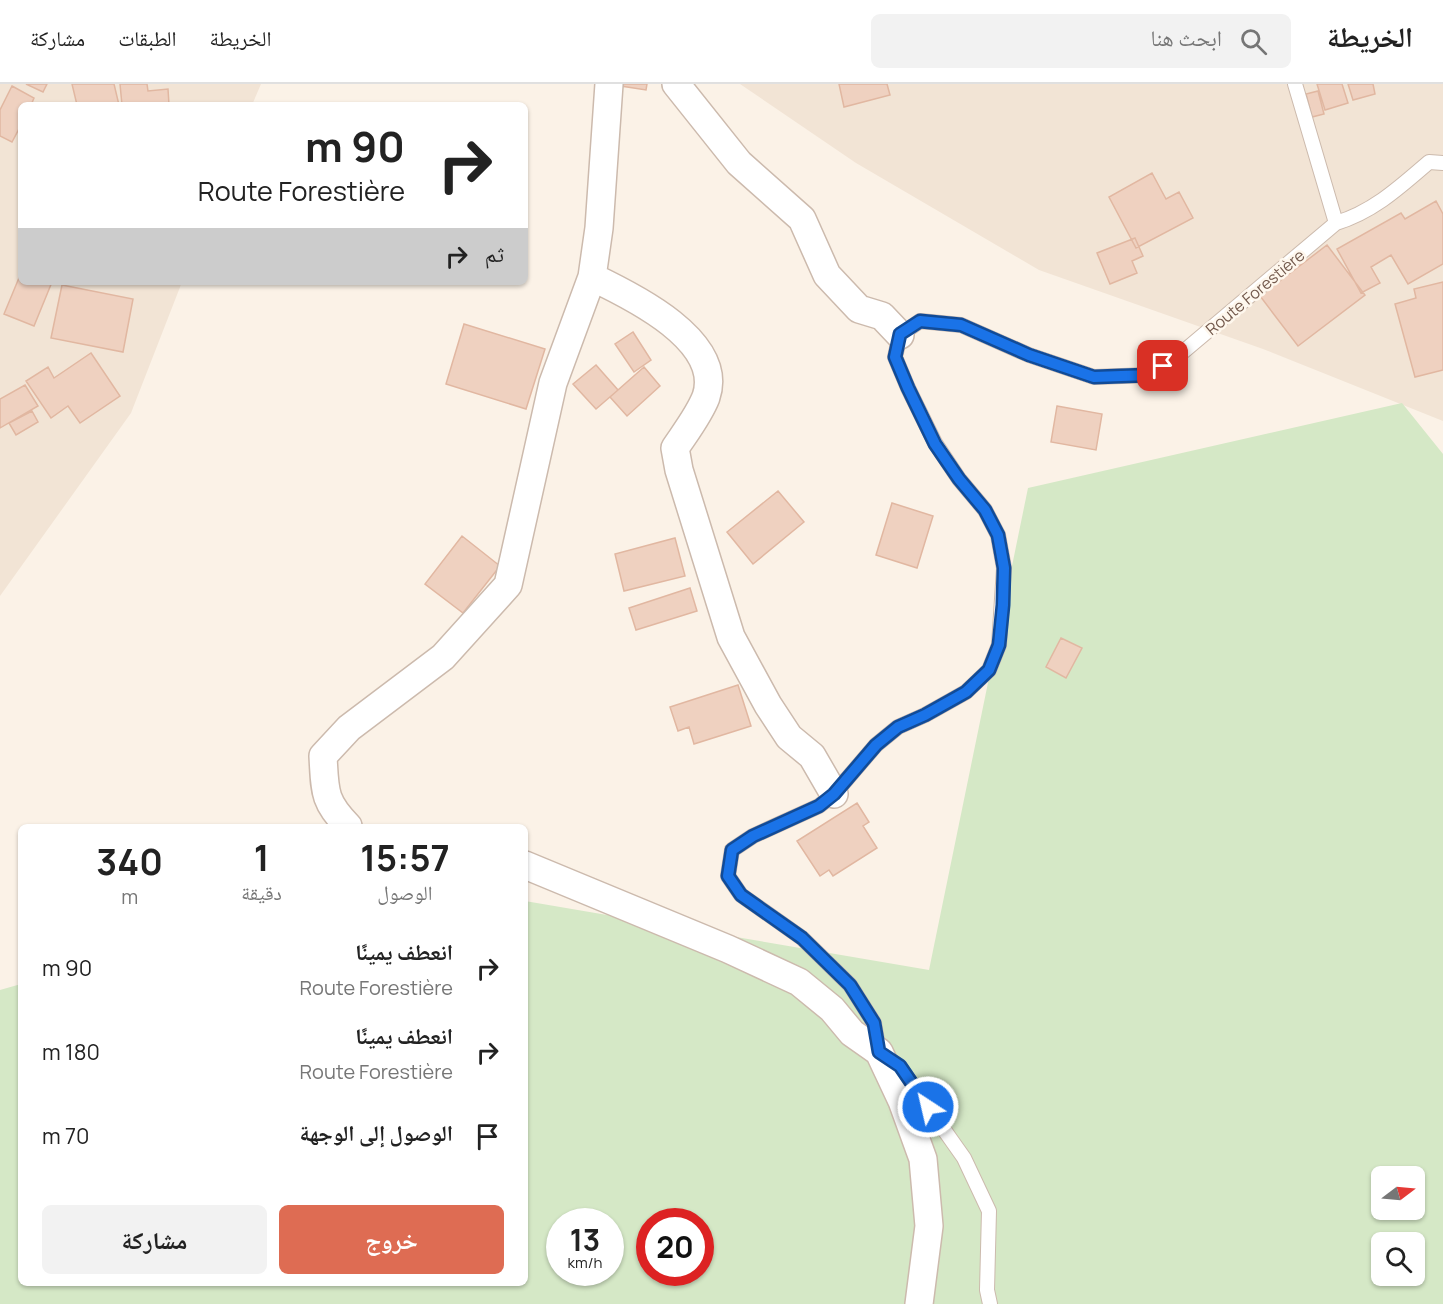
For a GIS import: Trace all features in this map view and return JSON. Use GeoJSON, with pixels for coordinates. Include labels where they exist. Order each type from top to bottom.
{"type":"FeatureCollection","features":[{"type":"Feature","properties":{"kind":"street"},"geometry":{"type":"LineString","coordinates":[[346,824],[334,812],[326,795],[323,756],[349,728],[442,657],[508,585],[553,383],[592,277],[599,228],[609,84]]}},
{"type":"Feature","properties":{"kind":"street"},"geometry":{"type":"LineString","coordinates":[[676,84],[739,163],[802,219],[827,275],[860,309],[882,316],[900,334]]}},
{"type":"Feature","properties":{"kind":"street"},"geometry":{"type":"LineString","coordinates":[[592,277],[630,295],[685,334],[700,351],[708,368],[706,396],[675,448],[679,470],[731,637],[768,705],[789,737],[812,756],[834,794]]}},
{"type":"Feature","properties":{"kind":"street"},"geometry":{"type":"LineString","coordinates":[[528,866],[728,949],[799,982],[832,1009],[852,1033],[879,1052],[903,1101],[923,1159],[929,1226],[919,1304]]}},
{"type":"Feature","properties":{"kind":"lane"},"geometry":{"type":"LineString","coordinates":[[1295,84],[1336,223]]}},
{"type":"Feature","properties":{"kind":"lane","name":"Route Forestière"},"geometry":{"type":"LineString","coordinates":[[900,334],[920,321],[961,325],[1029,355],[1094,377],[1149,375],[1177,357],[1336,223],[1356,217],[1386,199],[1429,162],[1443,163]]}},
{"type":"Feature","properties":{"kind":"lane"},"geometry":{"type":"LineString","coordinates":[[900,334],[895,357],[935,444],[959,479],[985,510],[998,535],[1004,568],[999,645],[989,670],[966,692],[898,727],[876,745],[834,794],[819,806],[753,836],[732,850],[728,876],[741,895],[802,938],[850,985],[874,1023],[879,1052],[900,1066],[958,1149],[989,1211],[987,1290],[990,1304]]}},
{"type":"Feature","properties":{"kind":"shaded area"},"geometry":{"type":"Polygon","coordinates":[[[0,84],[261,84],[253,102],[18,102],[18,285],[181,285],[131,413],[0,596],[0,84]]]}},
{"type":"Feature","properties":{"kind":"shaded area"},"geometry":{"type":"Polygon","coordinates":[[[740,84],[1443,84],[1443,421],[1263,349],[1039,270],[856,163],[740,84]]]}},
{"type":"Feature","properties":{"kind":"green space"},"geometry":{"type":"Polygon","coordinates":[[[1402,403],[1443,454],[1443,1304],[0,1304],[0,990],[18,985],[18,1286],[528,1286],[528,902],[929,970],[1028,488],[1402,403]]]}},
{"type":"Feature","properties":{"kind":"building"},"geometry":{"type":"Polygon","coordinates":[[[26,84],[47,84],[43,92],[26,84]]]}},
{"type":"Feature","properties":{"kind":"building"},"geometry":{"type":"Polygon","coordinates":[[[72,84],[114,84],[118,102],[76,102],[72,84]]]}},
{"type":"Feature","properties":{"kind":"building"},"geometry":{"type":"Polygon","coordinates":[[[120,84],[147,84],[148,91],[168,89],[169,102],[122,102],[120,84]]]}},
{"type":"Feature","properties":{"kind":"building"},"geometry":{"type":"Polygon","coordinates":[[[621,84],[647,84],[646,90],[621,86],[621,84]]]}},
{"type":"Feature","properties":{"kind":"building"},"geometry":{"type":"Polygon","coordinates":[[[839,84],[887,84],[890,95],[844,107],[839,84]]]}},
{"type":"Feature","properties":{"kind":"building"},"geometry":{"type":"Polygon","coordinates":[[[1317,84],[1342,84],[1348,103],[1325,110],[1317,84]]]}},
{"type":"Feature","properties":{"kind":"building"},"geometry":{"type":"Polygon","coordinates":[[[1348,84],[1373,84],[1375,94],[1353,100],[1348,84]]]}},
{"type":"Feature","properties":{"kind":"building"},"geometry":{"type":"Polygon","coordinates":[[[12,86],[34,98],[32,102],[18,102],[18,131],[12,142],[0,136],[0,110],[12,86]]]}},
{"type":"Feature","properties":{"kind":"building"},"geometry":{"type":"Polygon","coordinates":[[[1318,91],[1324,114],[1312,117],[1306,94],[1318,91]]]}},
{"type":"Feature","properties":{"kind":"building"},"geometry":{"type":"Polygon","coordinates":[[[1152,173],[1166,199],[1179,192],[1193,218],[1136,248],[1109,197],[1152,173]]]}},
{"type":"Feature","properties":{"kind":"building"},"geometry":{"type":"Polygon","coordinates":[[[1436,201],[1443,214],[1443,264],[1408,284],[1391,255],[1371,267],[1380,283],[1361,293],[1337,249],[1401,213],[1405,219],[1436,201]]]}},
{"type":"Feature","properties":{"kind":"building"},"geometry":{"type":"Polygon","coordinates":[[[1135,238],[1143,256],[1132,261],[1137,273],[1110,284],[1097,253],[1135,238]]]}},
{"type":"Feature","properties":{"kind":"building"},"geometry":{"type":"Polygon","coordinates":[[[1327,245],[1365,295],[1298,346],[1260,296],[1327,245]]]}},
{"type":"Feature","properties":{"kind":"building"},"geometry":{"type":"Polygon","coordinates":[[[18,280],[18,285],[51,285],[34,326],[4,314],[18,280]]]}},
{"type":"Feature","properties":{"kind":"building"},"geometry":{"type":"Polygon","coordinates":[[[1443,282],[1443,370],[1415,377],[1395,304],[1416,298],[1414,289],[1443,282]]]}},
{"type":"Feature","properties":{"kind":"building"},"geometry":{"type":"Polygon","coordinates":[[[62,285],[133,299],[123,352],[51,338],[62,285]]]}},
{"type":"Feature","properties":{"kind":"building"},"geometry":{"type":"Polygon","coordinates":[[[464,324],[545,349],[526,409],[446,384],[464,324]]]}},
{"type":"Feature","properties":{"kind":"building"},"geometry":{"type":"Polygon","coordinates":[[[633,332],[651,360],[634,372],[615,344],[633,332]]]}},
{"type":"Feature","properties":{"kind":"building"},"geometry":{"type":"Polygon","coordinates":[[[91,353],[120,396],[80,423],[68,406],[51,418],[26,381],[48,367],[54,378],[91,353]]]}},
{"type":"Feature","properties":{"kind":"building"},"geometry":{"type":"Polygon","coordinates":[[[596,365],[618,390],[596,409],[573,384],[596,365]]]}},
{"type":"Feature","properties":{"kind":"building"},"geometry":{"type":"Polygon","coordinates":[[[644,367],[660,386],[627,416],[610,397],[644,367]]]}},
{"type":"Feature","properties":{"kind":"building"},"geometry":{"type":"Polygon","coordinates":[[[25,385],[38,406],[0,428],[0,399],[25,385]]]}},
{"type":"Feature","properties":{"kind":"building"},"geometry":{"type":"Polygon","coordinates":[[[1057,406],[1102,414],[1096,450],[1051,442],[1057,406]]]}},
{"type":"Feature","properties":{"kind":"building"},"geometry":{"type":"Polygon","coordinates":[[[32,411],[38,422],[16,435],[9,423],[32,411]]]}},
{"type":"Feature","properties":{"kind":"building"},"geometry":{"type":"Polygon","coordinates":[[[778,491],[804,522],[753,564],[727,532],[778,491]]]}},
{"type":"Feature","properties":{"kind":"building"},"geometry":{"type":"Polygon","coordinates":[[[892,503],[933,516],[917,568],[876,555],[892,503]]]}},
{"type":"Feature","properties":{"kind":"building"},"geometry":{"type":"Polygon","coordinates":[[[462,536],[500,566],[463,613],[425,584],[462,536]]]}},
{"type":"Feature","properties":{"kind":"building"},"geometry":{"type":"Polygon","coordinates":[[[675,538],[685,576],[624,591],[615,554],[675,538]]]}},
{"type":"Feature","properties":{"kind":"building"},"geometry":{"type":"Polygon","coordinates":[[[690,588],[697,611],[636,630],[629,608],[690,588]]]}},
{"type":"Feature","properties":{"kind":"building"},"geometry":{"type":"Polygon","coordinates":[[[1061,638],[1082,648],[1066,678],[1046,667],[1061,638]]]}},
{"type":"Feature","properties":{"kind":"building"},"geometry":{"type":"Polygon","coordinates":[[[738,685],[751,726],[694,744],[689,727],[678,731],[670,707],[738,685]]]}},
{"type":"Feature","properties":{"kind":"building"},"geometry":{"type":"Polygon","coordinates":[[[857,803],[869,822],[863,826],[877,848],[833,876],[829,870],[820,876],[797,841],[857,803]]]}},
{"type":"Feature","properties":{"kind":"route"},"geometry":{"type":"LineString","coordinates":[[928,1107],[900,1066],[879,1052],[874,1023],[850,985],[802,938],[741,895],[728,876],[732,850],[753,836],[819,806],[834,794],[876,745],[898,727],[966,692],[989,670],[999,645],[1004,568],[998,535],[985,510],[959,479],[935,444],[895,357],[900,334],[920,321],[961,325],[1029,355],[1094,377],[1149,375],[1163,366]]}}]}
